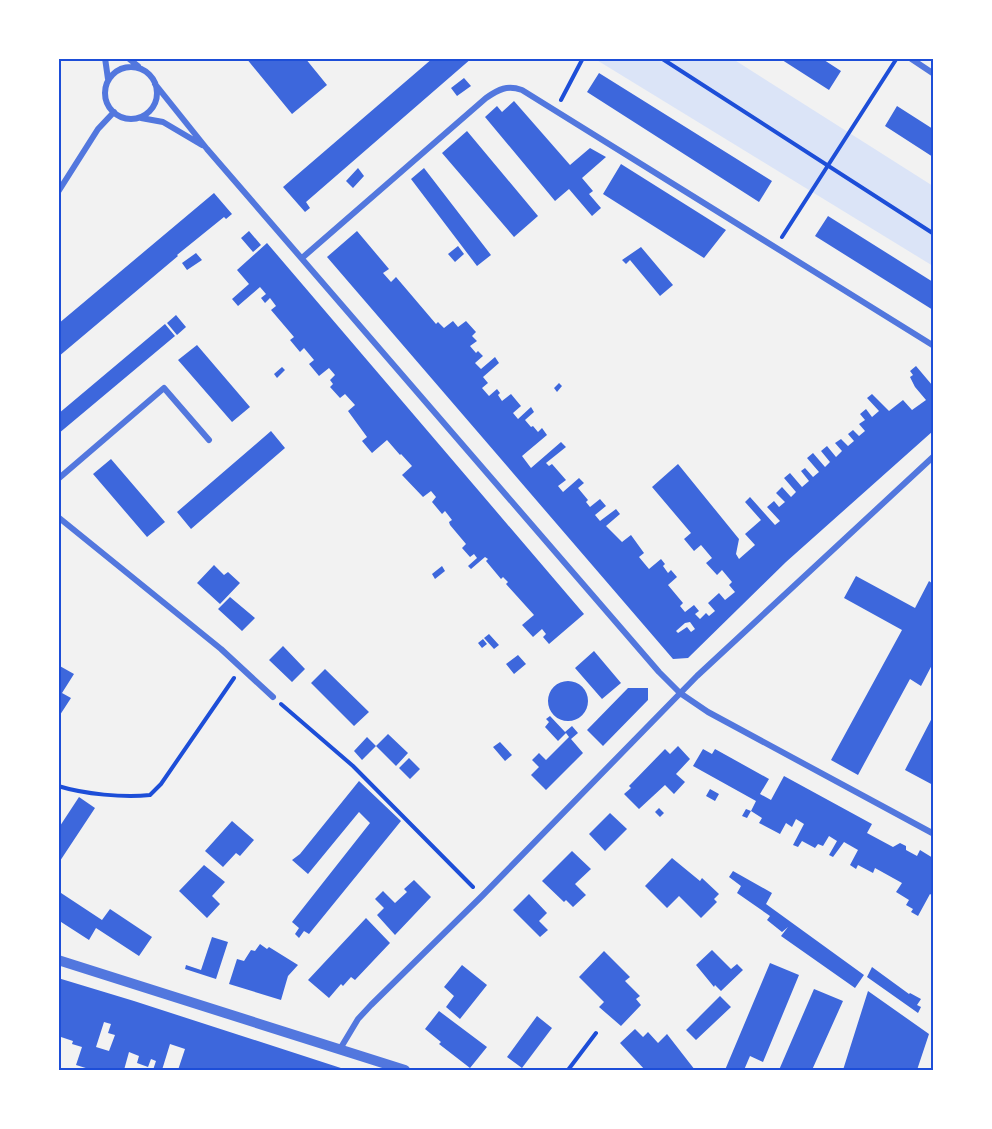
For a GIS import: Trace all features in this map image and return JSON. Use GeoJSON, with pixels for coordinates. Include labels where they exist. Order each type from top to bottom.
{"type":"FeatureCollection","features":[{"type":"Feature","properties":{"kind":"street"},"geometry":{"type":"LineString","coordinates":[[105,58],[108,71],[105,98],[114,112],[125,118],[163,122],[207,149]]}},
{"type":"Feature","properties":{"kind":"street"},"geometry":{"type":"LineString","coordinates":[[128,58],[148,73],[207,149],[659,672],[680,693],[737,728],[933,834]]}},
{"type":"Feature","properties":{"kind":"street"},"geometry":{"type":"LineString","coordinates":[[910,58],[933,74]]}},
{"type":"Feature","properties":{"kind":"street"},"geometry":{"type":"LineString","coordinates":[[108,81],[112,74],[124,67],[141,69]]}},
{"type":"Feature","properties":{"kind":"street"},"geometry":{"type":"LineString","coordinates":[[138,118],[146,114],[154,105],[157,96],[155,84]]}},
{"type":"Feature","properties":{"kind":"street"},"geometry":{"type":"LineString","coordinates":[[302,258],[486,98],[499,89],[511,86],[522,90],[933,346]]}},
{"type":"Feature","properties":{"kind":"street"},"geometry":{"type":"LineString","coordinates":[[58,192],[98,129],[114,112]]}},
{"type":"Feature","properties":{"kind":"street"},"geometry":{"type":"LineString","coordinates":[[58,479],[164,388],[209,440]]}},
{"type":"Feature","properties":{"kind":"street"},"geometry":{"type":"LineString","coordinates":[[340,1049],[365,1012],[680,693],[933,456]]}},
{"type":"Feature","properties":{"kind":"street"},"geometry":{"type":"LineString","coordinates":[[58,517],[221,649],[273,697]]}},
{"type":"Feature","properties":{"kind":"street"},"geometry":{"type":"LineString","coordinates":[[58,960],[405,1071]]}},
{"type":"Feature","properties":{"kind":"path"},"geometry":{"type":"LineString","coordinates":[[556,111],[583,58]]}},
{"type":"Feature","properties":{"kind":"path"},"geometry":{"type":"LineString","coordinates":[[661,58],[933,234]]}},
{"type":"Feature","properties":{"kind":"path"},"geometry":{"type":"LineString","coordinates":[[775,248],[897,58]]}},
{"type":"Feature","properties":{"kind":"path"},"geometry":{"type":"LineString","coordinates":[[58,786],[137,797],[150,795],[161,784],[241,668]]}},
{"type":"Feature","properties":{"kind":"path"},"geometry":{"type":"LineString","coordinates":[[273,697],[352,766],[482,896]]}},
{"type":"Feature","properties":{"kind":"path"},"geometry":{"type":"LineString","coordinates":[[568,1071],[596,1034]]}},
{"type":"Feature","properties":{"kind":"shaded area"},"geometry":{"type":"Polygon","coordinates":[[[595,59],[733,59],[933,186],[933,266],[595,59]]]}},
{"type":"Feature","properties":{"kind":"building"},"geometry":{"type":"Polygon","coordinates":[[[246,58],[305,58],[327,85],[292,114],[246,58]]]}},
{"type":"Feature","properties":{"kind":"building"},"geometry":{"type":"Polygon","coordinates":[[[433,58],[472,58],[306,202],[310,208],[305,212],[283,187],[433,58]]]}},
{"type":"Feature","properties":{"kind":"building"},"geometry":{"type":"Polygon","coordinates":[[[779,58],[821,58],[841,71],[829,90],[779,58]]]}},
{"type":"Feature","properties":{"kind":"building"},"geometry":{"type":"Polygon","coordinates":[[[599,73],[772,181],[759,202],[587,92],[599,73]]]}},
{"type":"Feature","properties":{"kind":"building"},"geometry":{"type":"Polygon","coordinates":[[[464,78],[471,86],[457,96],[451,88],[464,78]]]}},
{"type":"Feature","properties":{"kind":"building"},"geometry":{"type":"Polygon","coordinates":[[[514,101],[570,165],[590,148],[606,157],[582,178],[593,191],[589,194],[601,208],[592,216],[569,189],[555,201],[485,117],[497,106],[502,112],[514,101]]]}},
{"type":"Feature","properties":{"kind":"building"},"geometry":{"type":"Polygon","coordinates":[[[897,106],[933,129],[933,157],[885,126],[897,106]]]}},
{"type":"Feature","properties":{"kind":"building"},"geometry":{"type":"Polygon","coordinates":[[[467,131],[538,216],[514,237],[442,153],[467,131]]]}},
{"type":"Feature","properties":{"kind":"building"},"geometry":{"type":"Polygon","coordinates":[[[621,164],[726,230],[704,258],[603,194],[621,164]]]}},
{"type":"Feature","properties":{"kind":"building"},"geometry":{"type":"Polygon","coordinates":[[[358,168],[364,176],[353,188],[346,181],[358,168]]]}},
{"type":"Feature","properties":{"kind":"building"},"geometry":{"type":"Polygon","coordinates":[[[424,168],[491,255],[477,266],[411,179],[424,168]]]}},
{"type":"Feature","properties":{"kind":"building"},"geometry":{"type":"Polygon","coordinates":[[[214,193],[232,214],[226,219],[224,217],[177,255],[58,357],[58,324],[214,193]]]}},
{"type":"Feature","properties":{"kind":"building"},"geometry":{"type":"Polygon","coordinates":[[[828,216],[933,282],[933,310],[815,236],[828,216]]]}},
{"type":"Feature","properties":{"kind":"building"},"geometry":{"type":"Polygon","coordinates":[[[249,231],[261,245],[253,252],[241,238],[249,231]]]}},
{"type":"Feature","properties":{"kind":"building"},"geometry":{"type":"Polygon","coordinates":[[[357,231],[389,269],[383,273],[391,282],[396,277],[436,324],[438,322],[444,328],[453,321],[458,327],[466,321],[476,332],[472,336],[477,341],[470,346],[476,353],[478,351],[483,356],[475,363],[481,369],[495,357],[499,363],[483,377],[488,383],[482,388],[489,396],[497,389],[502,401],[511,394],[521,406],[513,413],[518,419],[531,407],[534,412],[525,420],[538,432],[542,428],[547,435],[522,456],[531,468],[561,442],[566,447],[546,463],[549,466],[552,464],[566,480],[558,486],[563,492],[579,478],[584,483],[578,488],[588,500],[586,502],[590,507],[600,499],[606,506],[595,515],[600,521],[616,509],[620,514],[606,526],[622,542],[631,535],[644,553],[639,557],[649,569],[661,559],[668,573],[671,570],[677,577],[668,585],[683,603],[680,606],[685,612],[694,605],[699,611],[695,614],[700,619],[706,613],[709,616],[715,611],[708,603],[719,593],[725,600],[735,592],[729,585],[732,582],[722,570],[717,575],[706,563],[712,558],[701,545],[694,551],[684,539],[691,533],[652,487],[678,464],[739,539],[736,554],[739,559],[755,545],[745,534],[761,520],[745,502],[750,497],[775,525],[780,521],[767,507],[774,501],[779,507],[785,502],[776,493],[782,487],[791,497],[796,492],[784,478],[790,473],[802,487],[809,481],[801,471],[805,468],[813,477],[819,472],[807,458],[813,453],[825,467],[830,462],[821,451],[827,446],[836,457],[842,451],[835,443],[841,439],[848,446],[854,441],[848,434],[853,430],[859,436],[865,431],[859,424],[865,420],[860,414],[866,409],[872,417],[879,411],[867,398],[872,394],[889,411],[903,400],[912,410],[926,400],[910,377],[913,375],[910,371],[916,366],[933,384],[933,431],[786,562],[688,658],[673,659],[327,257],[357,231]],[[690,622],[685,623],[676,631],[678,633],[687,627],[691,632],[695,629],[690,622]]]}},
{"type":"Feature","properties":{"kind":"building"},"geometry":{"type":"Polygon","coordinates":[[[267,243],[584,614],[549,644],[543,637],[546,634],[542,629],[533,637],[522,625],[534,615],[506,584],[508,582],[503,577],[501,579],[486,561],[488,559],[485,557],[471,569],[468,566],[477,558],[474,554],[470,557],[462,548],[466,544],[450,525],[449,522],[452,520],[445,511],[442,514],[432,502],[436,497],[431,491],[423,497],[402,475],[412,466],[401,454],[387,440],[372,453],[362,441],[367,437],[348,411],[355,405],[345,394],[340,398],[330,387],[333,384],[330,380],[335,375],[329,368],[319,376],[309,364],[314,360],[304,348],[300,352],[290,340],[294,337],[271,310],[276,306],[270,298],[265,303],[261,298],[266,294],[260,287],[238,306],[232,299],[249,284],[237,270],[267,243]]]}},
{"type":"Feature","properties":{"kind":"building"},"geometry":{"type":"Polygon","coordinates":[[[458,246],[464,254],[455,262],[448,254],[458,246]]]}},
{"type":"Feature","properties":{"kind":"building"},"geometry":{"type":"Polygon","coordinates":[[[641,247],[673,285],[660,296],[630,260],[626,264],[622,260],[641,247]]]}},
{"type":"Feature","properties":{"kind":"building"},"geometry":{"type":"Polygon","coordinates":[[[196,253],[202,260],[187,270],[182,263],[196,253]]]}},
{"type":"Feature","properties":{"kind":"building"},"geometry":{"type":"Polygon","coordinates":[[[176,315],[186,327],[177,335],[167,323],[176,315]]]}},
{"type":"Feature","properties":{"kind":"building"},"geometry":{"type":"Polygon","coordinates":[[[165,324],[175,336],[58,434],[58,414],[165,324]]]}},
{"type":"Feature","properties":{"kind":"building"},"geometry":{"type":"Polygon","coordinates":[[[197,345],[250,407],[232,422],[178,360],[197,345]]]}},
{"type":"Feature","properties":{"kind":"building"},"geometry":{"type":"Polygon","coordinates":[[[282,367],[285,370],[277,378],[274,374],[282,367]]]}},
{"type":"Feature","properties":{"kind":"building"},"geometry":{"type":"Polygon","coordinates":[[[559,383],[562,386],[557,392],[554,388],[559,383]]]}},
{"type":"Feature","properties":{"kind":"building"},"geometry":{"type":"Polygon","coordinates":[[[271,431],[285,448],[191,529],[177,512],[271,431]]]}},
{"type":"Feature","properties":{"kind":"building"},"geometry":{"type":"Polygon","coordinates":[[[111,459],[165,522],[147,537],[93,474],[111,459]]]}},
{"type":"Feature","properties":{"kind":"building"},"geometry":{"type":"Polygon","coordinates":[[[214,565],[224,575],[228,572],[240,583],[220,604],[197,583],[214,565]]]}},
{"type":"Feature","properties":{"kind":"building"},"geometry":{"type":"Polygon","coordinates":[[[442,566],[445,571],[435,579],[432,574],[442,566]]]}},
{"type":"Feature","properties":{"kind":"building"},"geometry":{"type":"Polygon","coordinates":[[[856,576],[915,608],[929,581],[933,584],[933,663],[921,686],[910,679],[858,775],[831,760],[902,630],[844,598],[856,576]]]}},
{"type":"Feature","properties":{"kind":"building"},"geometry":{"type":"Polygon","coordinates":[[[230,597],[255,618],[242,631],[218,609],[230,597]]]}},
{"type":"Feature","properties":{"kind":"building"},"geometry":{"type":"Polygon","coordinates":[[[489,634],[499,645],[494,649],[484,638],[489,634]]]}},
{"type":"Feature","properties":{"kind":"building"},"geometry":{"type":"Polygon","coordinates":[[[483,639],[487,644],[482,648],[478,643],[483,639]]]}},
{"type":"Feature","properties":{"kind":"building"},"geometry":{"type":"Polygon","coordinates":[[[283,646],[305,669],[292,682],[269,660],[283,646]]]}},
{"type":"Feature","properties":{"kind":"building"},"geometry":{"type":"Polygon","coordinates":[[[594,651],[621,683],[602,699],[575,668],[594,651]]]}},
{"type":"Feature","properties":{"kind":"building"},"geometry":{"type":"Polygon","coordinates":[[[518,655],[526,664],[514,674],[506,664],[518,655]]]}},
{"type":"Feature","properties":{"kind":"building"},"geometry":{"type":"Polygon","coordinates":[[[58,665],[74,674],[62,693],[71,698],[58,718],[58,665]]]}},
{"type":"Feature","properties":{"kind":"building"},"geometry":{"type":"Polygon","coordinates":[[[325,669],[369,712],[354,726],[311,683],[325,669]]]}},
{"type":"Feature","properties":{"kind":"building"},"geometry":{"type":"Polygon","coordinates":[[[568,681],[582,687],[588,701],[582,715],[568,721],[554,715],[548,701],[554,687],[568,681]]]}},
{"type":"Feature","properties":{"kind":"building"},"geometry":{"type":"Polygon","coordinates":[[[628,688],[648,688],[648,700],[603,746],[587,730],[628,688]]]}},
{"type":"Feature","properties":{"kind":"building"},"geometry":{"type":"Polygon","coordinates":[[[550,716],[565,732],[572,726],[578,733],[571,739],[583,753],[546,790],[531,775],[539,767],[532,760],[539,753],[546,760],[569,737],[566,733],[558,741],[545,727],[549,722],[546,719],[550,716]]]}},
{"type":"Feature","properties":{"kind":"building"},"geometry":{"type":"Polygon","coordinates":[[[933,716],[933,785],[905,770],[933,716]]]}},
{"type":"Feature","properties":{"kind":"building"},"geometry":{"type":"Polygon","coordinates":[[[388,734],[408,753],[396,766],[376,746],[388,734]]]}},
{"type":"Feature","properties":{"kind":"building"},"geometry":{"type":"Polygon","coordinates":[[[367,737],[376,746],[362,760],[354,751],[367,737]]]}},
{"type":"Feature","properties":{"kind":"building"},"geometry":{"type":"Polygon","coordinates":[[[500,742],[512,755],[505,761],[493,747],[500,742]]]}},
{"type":"Feature","properties":{"kind":"building"},"geometry":{"type":"Polygon","coordinates":[[[678,746],[690,759],[676,774],[685,782],[674,794],[665,785],[639,809],[624,794],[665,749],[670,754],[678,746]]]}},
{"type":"Feature","properties":{"kind":"building"},"geometry":{"type":"Polygon","coordinates":[[[703,749],[712,754],[715,749],[769,779],[760,794],[771,800],[784,776],[872,824],[867,833],[893,847],[900,843],[906,846],[906,850],[917,856],[920,850],[933,858],[933,896],[930,894],[918,916],[906,905],[909,900],[896,892],[902,883],[875,868],[873,873],[858,865],[856,869],[850,865],[858,850],[844,842],[833,857],[829,855],[837,841],[829,836],[823,846],[818,844],[815,848],[802,841],[798,847],[793,845],[804,824],[796,819],[792,827],[786,823],[780,834],[759,823],[762,818],[751,811],[756,801],[693,766],[703,749]]]}},
{"type":"Feature","properties":{"kind":"building"},"geometry":{"type":"Polygon","coordinates":[[[409,758],[420,769],[410,779],[399,768],[409,758]]]}},
{"type":"Feature","properties":{"kind":"building"},"geometry":{"type":"Polygon","coordinates":[[[359,781],[401,821],[309,934],[304,931],[299,938],[295,934],[299,928],[292,922],[370,823],[359,812],[308,874],[292,860],[300,854],[359,781]]]}},
{"type":"Feature","properties":{"kind":"building"},"geometry":{"type":"Polygon","coordinates":[[[710,789],[719,794],[715,801],[706,796],[710,789]]]}},
{"type":"Feature","properties":{"kind":"building"},"geometry":{"type":"Polygon","coordinates":[[[79,797],[95,808],[58,864],[58,829],[79,797]]]}},
{"type":"Feature","properties":{"kind":"building"},"geometry":{"type":"Polygon","coordinates":[[[659,808],[664,813],[660,817],[655,812],[659,808]]]}},
{"type":"Feature","properties":{"kind":"building"},"geometry":{"type":"Polygon","coordinates":[[[746,809],[751,811],[747,818],[742,816],[746,809]]]}},
{"type":"Feature","properties":{"kind":"building"},"geometry":{"type":"Polygon","coordinates":[[[610,813],[627,829],[605,851],[589,834],[610,813]]]}},
{"type":"Feature","properties":{"kind":"building"},"geometry":{"type":"Polygon","coordinates":[[[232,821],[254,840],[240,856],[236,853],[223,867],[205,851],[232,821]]]}},
{"type":"Feature","properties":{"kind":"building"},"geometry":{"type":"Polygon","coordinates":[[[572,851],[591,869],[575,884],[586,895],[573,907],[566,900],[564,902],[542,881],[572,851]]]}},
{"type":"Feature","properties":{"kind":"building"},"geometry":{"type":"Polygon","coordinates":[[[672,858],[700,881],[702,878],[719,894],[714,899],[717,902],[701,918],[679,896],[667,908],[645,886],[672,858]]]}},
{"type":"Feature","properties":{"kind":"building"},"geometry":{"type":"Polygon","coordinates":[[[204,865],[225,882],[212,896],[220,904],[207,918],[179,891],[204,865]]]}},
{"type":"Feature","properties":{"kind":"building"},"geometry":{"type":"Polygon","coordinates":[[[733,871],[772,893],[766,904],[864,975],[855,988],[781,936],[788,927],[782,932],[767,920],[770,916],[737,893],[741,886],[729,877],[733,871]]]}},
{"type":"Feature","properties":{"kind":"building"},"geometry":{"type":"Polygon","coordinates":[[[414,880],[431,897],[395,935],[377,915],[384,908],[375,899],[383,891],[395,903],[407,892],[404,889],[414,880]]]}},
{"type":"Feature","properties":{"kind":"building"},"geometry":{"type":"Polygon","coordinates":[[[58,891],[102,920],[110,909],[152,937],[139,956],[96,928],[89,940],[58,920],[58,891]]]}},
{"type":"Feature","properties":{"kind":"building"},"geometry":{"type":"Polygon","coordinates":[[[529,894],[547,913],[539,921],[548,930],[540,937],[513,910],[529,894]]]}},
{"type":"Feature","properties":{"kind":"building"},"geometry":{"type":"Polygon","coordinates":[[[366,918],[390,943],[355,980],[351,977],[343,986],[341,984],[329,998],[308,980],[366,918]]]}},
{"type":"Feature","properties":{"kind":"building"},"geometry":{"type":"Polygon","coordinates":[[[212,937],[228,942],[216,979],[185,969],[186,965],[201,970],[212,937]]]}},
{"type":"Feature","properties":{"kind":"building"},"geometry":{"type":"Polygon","coordinates":[[[260,944],[298,965],[288,976],[281,1000],[229,984],[237,959],[244,961],[251,950],[255,951],[260,944]]]}},
{"type":"Feature","properties":{"kind":"building"},"geometry":{"type":"Polygon","coordinates":[[[712,950],[731,969],[737,964],[743,970],[721,991],[715,985],[714,987],[696,965],[712,950]]]}},
{"type":"Feature","properties":{"kind":"building"},"geometry":{"type":"Polygon","coordinates":[[[604,951],[630,977],[625,981],[640,996],[636,999],[641,1005],[621,1026],[599,1007],[604,1002],[579,977],[604,951]]]}},
{"type":"Feature","properties":{"kind":"building"},"geometry":{"type":"Polygon","coordinates":[[[770,963],[799,975],[763,1062],[750,1056],[744,1070],[725,1070],[770,963]]]}},
{"type":"Feature","properties":{"kind":"building"},"geometry":{"type":"Polygon","coordinates":[[[462,965],[487,985],[460,1019],[446,1007],[454,996],[444,987],[462,965]]]}},
{"type":"Feature","properties":{"kind":"building"},"geometry":{"type":"Polygon","coordinates":[[[872,967],[909,994],[921,999],[917,1005],[921,1007],[918,1013],[867,977],[872,967]]]}},
{"type":"Feature","properties":{"kind":"building"},"geometry":{"type":"Polygon","coordinates":[[[58,978],[347,1070],[178,1070],[185,1049],[170,1044],[162,1070],[153,1070],[156,1061],[151,1059],[148,1067],[137,1063],[139,1056],[129,1052],[124,1070],[88,1070],[76,1065],[82,1047],[58,1036],[61,1026],[58,1025],[58,978]],[[104,1022],[96,1047],[109,1051],[115,1035],[108,1033],[111,1024],[104,1022]]]}},
{"type":"Feature","properties":{"kind":"building"},"geometry":{"type":"Polygon","coordinates":[[[814,989],[843,1001],[812,1070],[779,1070],[814,989]]]}},
{"type":"Feature","properties":{"kind":"building"},"geometry":{"type":"Polygon","coordinates":[[[868,991],[929,1034],[917,1070],[843,1070],[868,991]]]}},
{"type":"Feature","properties":{"kind":"building"},"geometry":{"type":"Polygon","coordinates":[[[720,996],[731,1007],[696,1040],[686,1030],[720,996]]]}},
{"type":"Feature","properties":{"kind":"building"},"geometry":{"type":"Polygon","coordinates":[[[439,1011],[487,1047],[470,1068],[439,1044],[441,1042],[425,1029],[439,1011]]]}},
{"type":"Feature","properties":{"kind":"building"},"geometry":{"type":"Polygon","coordinates":[[[537,1016],[552,1028],[522,1068],[507,1057],[537,1016]]]}},
{"type":"Feature","properties":{"kind":"building"},"geometry":{"type":"Polygon","coordinates":[[[635,1029],[643,1037],[648,1032],[658,1043],[667,1034],[695,1070],[645,1070],[620,1043],[635,1029]]]}}]}
